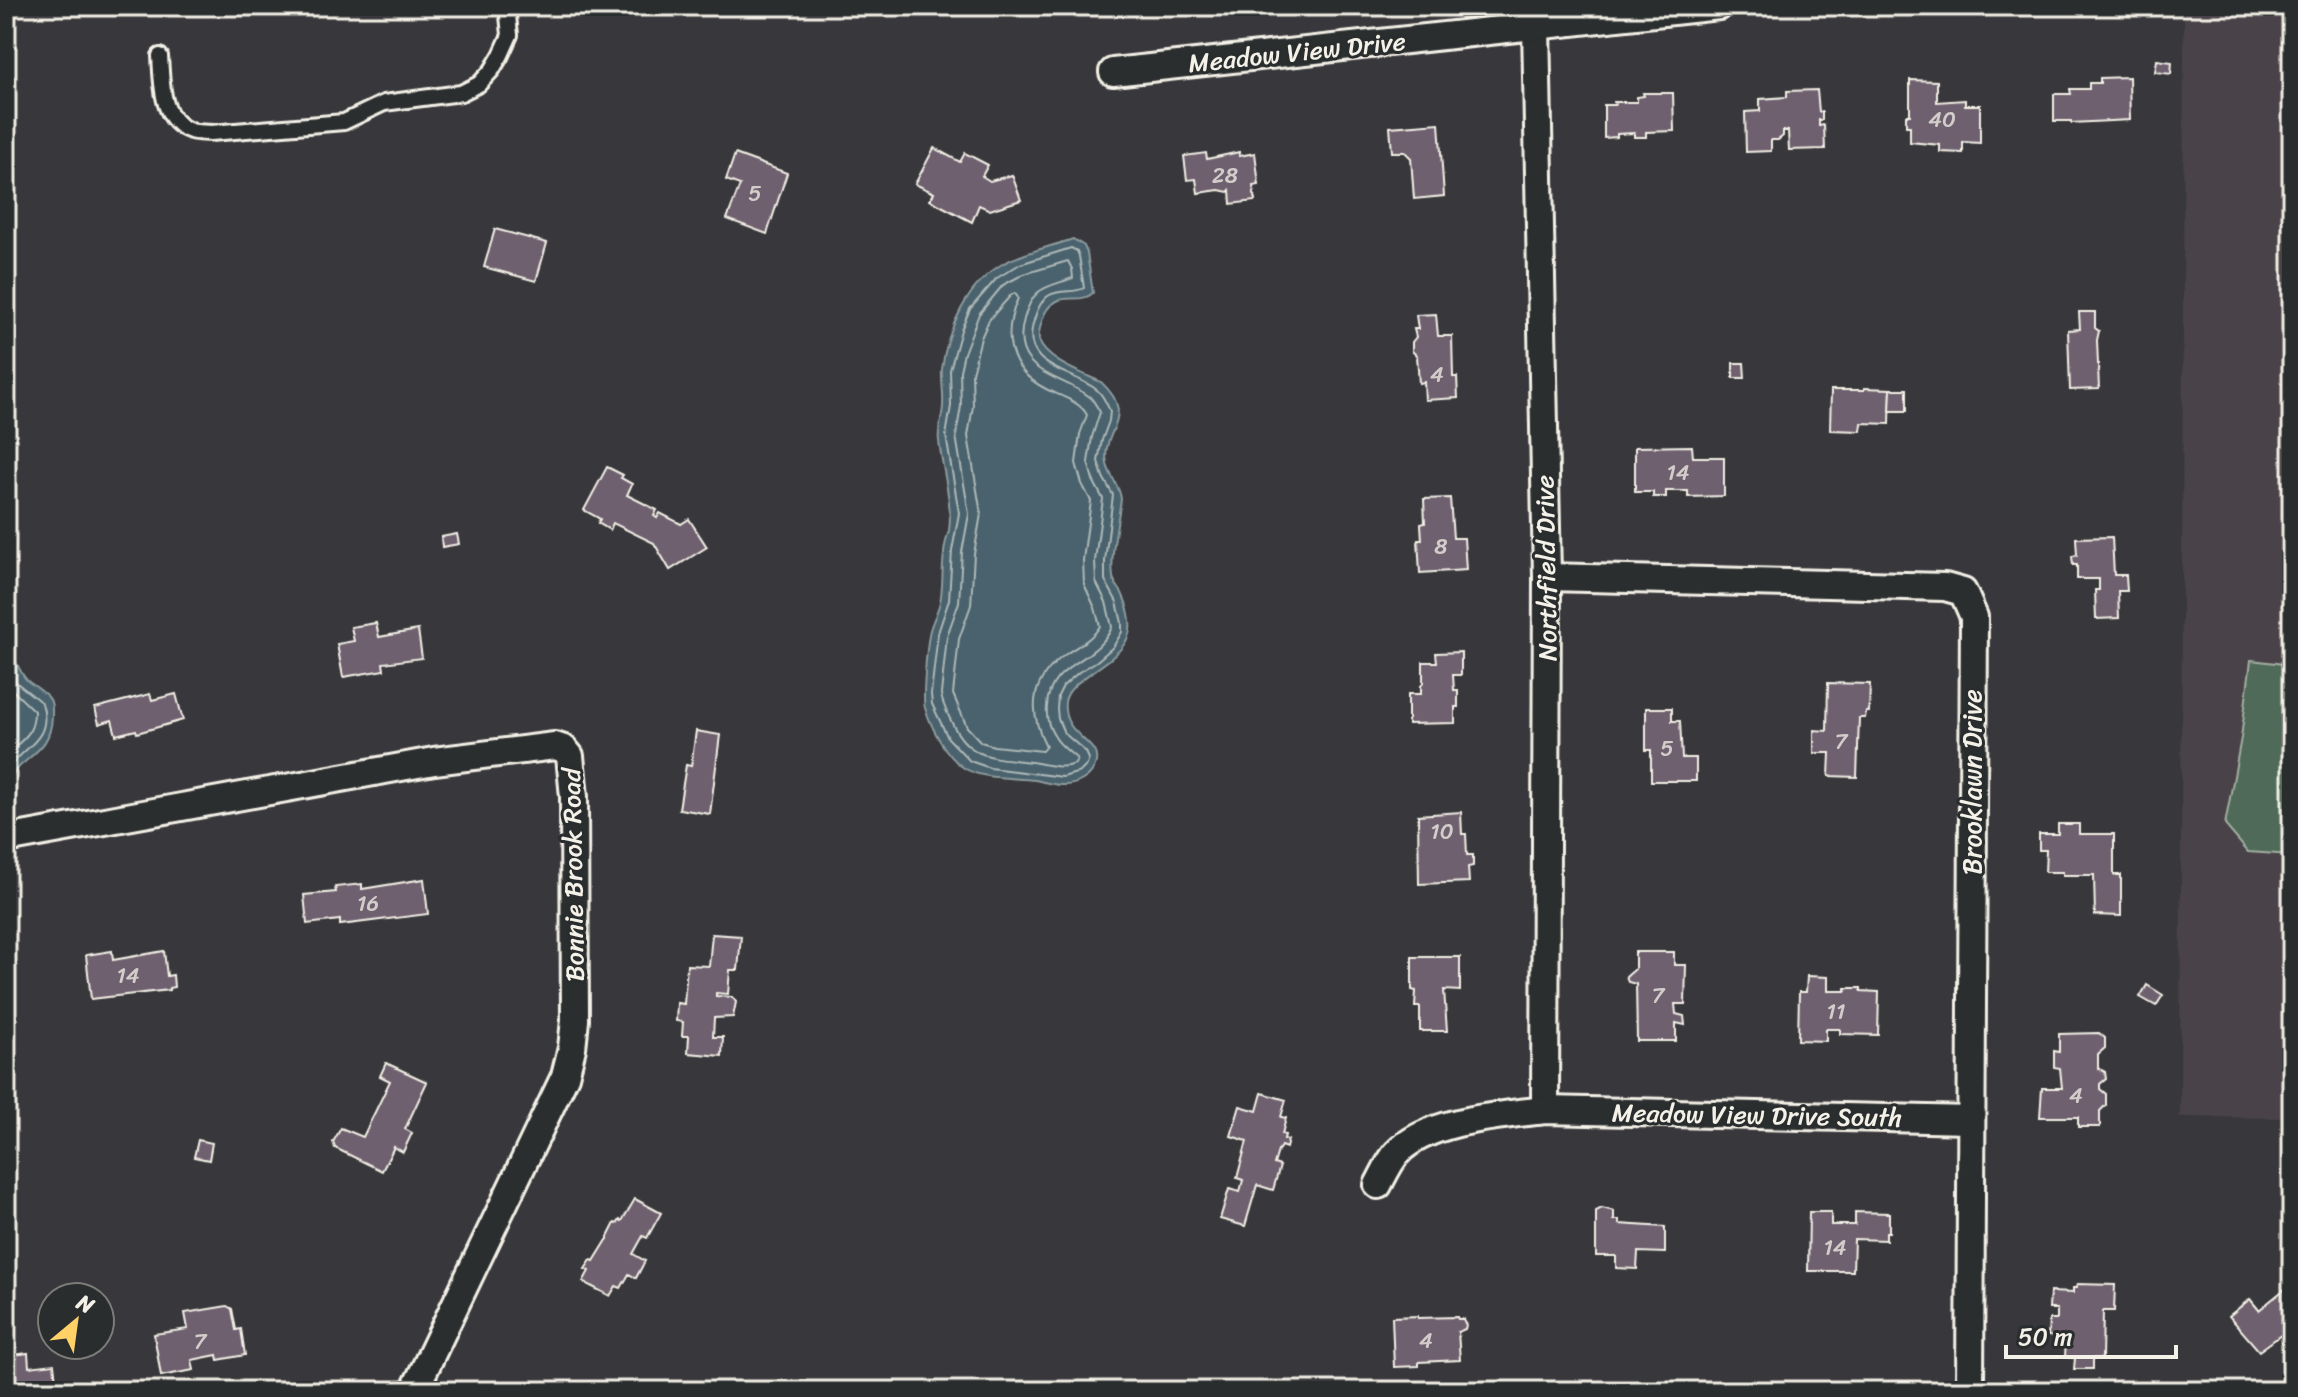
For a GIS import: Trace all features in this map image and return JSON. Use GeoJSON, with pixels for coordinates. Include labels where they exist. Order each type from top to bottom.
{"type":"FeatureCollection","features":[{"type":"Feature","properties":{"kind":"street","name":"Meadow View Drive"},"geometry":{"type":"LineString","coordinates":[[1113,72],[1719,6]]}},
{"type":"Feature","properties":{"kind":"street","name":"Northfield Drive"},"geometry":{"type":"LineString","coordinates":[[1536,26],[1547,577],[1545,1110]]}},
{"type":"Feature","properties":{"kind":"street","name":"Brooklawn Drive"},"geometry":{"type":"LineString","coordinates":[[1547,577],[1945,587],[1963,592],[1974,617],[1969,1379]]}},
{"type":"Feature","properties":{"kind":"street","name":"Bonnie Brook Road"},"geometry":{"type":"LineString","coordinates":[[6,839],[449,759],[555,746],[564,749],[570,756],[574,797],[576,927],[572,1048],[565,1076],[414,1391]]}},
{"type":"Feature","properties":{"kind":"street","name":"Meadow View Drive South"},"geometry":{"type":"LineString","coordinates":[[1378,1185],[1397,1152],[1425,1133],[1464,1123],[1545,1110],[1970,1120]]}},
{"type":"Feature","properties":{"kind":"lane"},"geometry":{"type":"LineString","coordinates":[[160,56],[164,99],[169,113],[179,124],[192,131],[211,133],[344,122],[384,103],[461,93],[479,84],[492,70],[510,35],[507,6]]}},
{"type":"Feature","properties":{"kind":"shaded area"},"geometry":{"type":"Polygon","coordinates":[[[2184,6],[2292,6],[2292,1118],[2180,1117],[2184,6]]]}},
{"type":"Feature","properties":{"kind":"green space"},"geometry":{"type":"Polygon","coordinates":[[[2251,660],[2292,665],[2292,855],[2248,852],[2225,825],[2251,660]]]}},
{"type":"Feature","properties":{"kind":"water"},"geometry":{"type":"Polygon","coordinates":[[[1073,239],[1084,246],[1087,253],[1093,293],[1084,298],[1062,299],[1052,305],[1043,318],[1039,340],[1056,360],[1101,382],[1117,405],[1116,424],[1106,452],[1108,469],[1121,499],[1112,568],[1126,602],[1130,624],[1124,645],[1116,654],[1068,693],[1065,702],[1070,724],[1089,745],[1096,759],[1092,772],[1086,778],[1074,784],[1061,785],[989,776],[964,768],[945,749],[935,733],[925,708],[924,693],[929,636],[940,600],[950,520],[939,436],[943,405],[942,369],[949,338],[961,308],[991,272],[1020,256],[1073,239]]]}},
{"type":"Feature","properties":{"kind":"water"},"geometry":{"type":"Polygon","coordinates":[[[6,656],[14,660],[29,682],[49,698],[52,709],[46,740],[18,768],[6,787],[6,656]]]}},
{"type":"Feature","properties":{"kind":"building"},"geometry":{"type":"Polygon","coordinates":[[[2157,60],[2172,62],[2171,74],[2155,72],[2157,60]]]}},
{"type":"Feature","properties":{"kind":"building"},"geometry":{"type":"Polygon","coordinates":[[[2129,77],[2130,120],[2054,121],[2054,94],[2071,94],[2070,89],[2089,89],[2089,83],[2100,83],[2100,78],[2129,77]]]}},
{"type":"Feature","properties":{"kind":"building"},"geometry":{"type":"Polygon","coordinates":[[[1910,80],[1937,81],[1937,102],[1965,100],[1965,105],[1980,105],[1980,143],[1963,142],[1963,153],[1940,152],[1940,145],[1910,142],[1906,115],[1910,115],[1910,80]]]}},
{"type":"Feature","properties":{"kind":"building"},"geometry":{"type":"Polygon","coordinates":[[[1817,90],[1819,112],[1822,112],[1819,126],[1824,125],[1825,149],[1789,150],[1788,131],[1783,131],[1783,136],[1778,140],[1771,140],[1771,151],[1746,152],[1745,112],[1760,111],[1760,99],[1787,97],[1787,91],[1817,90]]]}},
{"type":"Feature","properties":{"kind":"building"},"geometry":{"type":"Polygon","coordinates":[[[1643,93],[1673,93],[1674,131],[1646,132],[1646,137],[1634,137],[1634,133],[1604,138],[1604,105],[1637,102],[1637,97],[1644,96],[1643,93]]]}},
{"type":"Feature","properties":{"kind":"building"},"geometry":{"type":"Polygon","coordinates":[[[1439,123],[1444,196],[1414,199],[1411,158],[1405,152],[1392,152],[1390,127],[1439,123]]]}},
{"type":"Feature","properties":{"kind":"building"},"geometry":{"type":"Polygon","coordinates":[[[934,148],[960,162],[965,153],[988,165],[982,176],[990,181],[1012,175],[1021,200],[990,210],[979,205],[972,222],[930,200],[934,193],[915,184],[934,148]]]}},
{"type":"Feature","properties":{"kind":"building"},"geometry":{"type":"Polygon","coordinates":[[[1239,152],[1239,156],[1255,153],[1259,185],[1253,186],[1255,201],[1231,204],[1230,190],[1198,193],[1196,179],[1187,180],[1184,156],[1206,153],[1207,159],[1239,152]]]}},
{"type":"Feature","properties":{"kind":"building"},"geometry":{"type":"Polygon","coordinates":[[[735,154],[787,173],[767,234],[727,219],[740,185],[726,180],[735,154]]]}},
{"type":"Feature","properties":{"kind":"building"},"geometry":{"type":"Polygon","coordinates":[[[495,229],[547,243],[536,281],[484,267],[495,229]]]}},
{"type":"Feature","properties":{"kind":"building"},"geometry":{"type":"Polygon","coordinates":[[[2079,312],[2095,312],[2095,328],[2099,331],[2099,389],[2070,390],[2068,330],[2080,329],[2079,312]]]}},
{"type":"Feature","properties":{"kind":"building"},"geometry":{"type":"Polygon","coordinates":[[[1436,314],[1438,336],[1452,336],[1453,377],[1457,377],[1458,398],[1425,400],[1424,382],[1419,383],[1417,356],[1412,351],[1412,342],[1416,337],[1414,329],[1418,329],[1416,315],[1436,314]]]}},
{"type":"Feature","properties":{"kind":"building"},"geometry":{"type":"Polygon","coordinates":[[[1733,363],[1744,363],[1745,378],[1733,378],[1733,363]]]}},
{"type":"Feature","properties":{"kind":"building"},"geometry":{"type":"Polygon","coordinates":[[[1891,389],[1890,424],[1862,423],[1861,431],[1830,430],[1831,390],[1891,389]]]}},
{"type":"Feature","properties":{"kind":"building"},"geometry":{"type":"Polygon","coordinates":[[[1891,389],[1907,389],[1907,411],[1890,411],[1891,389]]]}},
{"type":"Feature","properties":{"kind":"building"},"geometry":{"type":"Polygon","coordinates":[[[1692,446],[1693,457],[1724,457],[1724,496],[1688,497],[1688,491],[1666,491],[1666,497],[1653,497],[1653,492],[1635,492],[1635,447],[1692,446]]]}},
{"type":"Feature","properties":{"kind":"building"},"geometry":{"type":"Polygon","coordinates":[[[607,467],[632,484],[627,495],[657,510],[654,516],[657,518],[660,513],[681,524],[689,519],[707,547],[670,570],[654,543],[613,523],[610,530],[598,523],[600,519],[584,510],[607,467]]]}},
{"type":"Feature","properties":{"kind":"building"},"geometry":{"type":"Polygon","coordinates":[[[1450,498],[1453,538],[1464,538],[1466,570],[1420,573],[1418,540],[1422,540],[1421,524],[1425,523],[1424,499],[1450,498]]]}},
{"type":"Feature","properties":{"kind":"building"},"geometry":{"type":"Polygon","coordinates":[[[457,534],[459,544],[442,547],[441,537],[457,534]]]}},
{"type":"Feature","properties":{"kind":"building"},"geometry":{"type":"Polygon","coordinates":[[[2112,537],[2114,575],[2126,575],[2127,591],[2118,591],[2119,618],[2096,619],[2095,590],[2099,590],[2099,579],[2077,579],[2077,565],[2073,565],[2072,556],[2077,555],[2076,538],[2112,537]]]}},
{"type":"Feature","properties":{"kind":"building"},"geometry":{"type":"Polygon","coordinates":[[[376,623],[379,637],[418,630],[422,658],[383,663],[384,670],[343,677],[337,644],[354,641],[351,627],[376,623]]]}},
{"type":"Feature","properties":{"kind":"building"},"geometry":{"type":"Polygon","coordinates":[[[1461,652],[1461,675],[1453,675],[1454,690],[1458,690],[1455,723],[1408,724],[1408,694],[1421,694],[1423,662],[1437,662],[1436,653],[1461,652]]]}},
{"type":"Feature","properties":{"kind":"building"},"geometry":{"type":"Polygon","coordinates":[[[1828,683],[1870,684],[1869,712],[1866,712],[1865,718],[1859,718],[1857,777],[1829,776],[1830,753],[1814,753],[1814,730],[1827,731],[1828,683]]]}},
{"type":"Feature","properties":{"kind":"building"},"geometry":{"type":"Polygon","coordinates":[[[150,694],[152,700],[176,694],[183,720],[137,733],[136,730],[116,735],[112,720],[99,724],[95,708],[150,694]]]}},
{"type":"Feature","properties":{"kind":"building"},"geometry":{"type":"Polygon","coordinates":[[[1646,708],[1672,708],[1672,721],[1680,721],[1682,758],[1696,758],[1696,781],[1651,781],[1651,750],[1646,750],[1646,708]]]}},
{"type":"Feature","properties":{"kind":"building"},"geometry":{"type":"Polygon","coordinates":[[[696,731],[720,735],[710,814],[679,809],[686,765],[691,766],[696,731]]]}},
{"type":"Feature","properties":{"kind":"building"},"geometry":{"type":"Polygon","coordinates":[[[1461,812],[1467,855],[1473,855],[1473,866],[1468,867],[1469,882],[1419,884],[1418,815],[1461,812]]]}},
{"type":"Feature","properties":{"kind":"building"},"geometry":{"type":"Polygon","coordinates":[[[2058,824],[2079,824],[2079,834],[2114,834],[2114,875],[2121,875],[2121,916],[2095,915],[2094,875],[2045,872],[2046,850],[2039,850],[2039,834],[2058,834],[2058,824]]]}},
{"type":"Feature","properties":{"kind":"building"},"geometry":{"type":"Polygon","coordinates":[[[424,879],[428,914],[340,925],[340,920],[307,924],[304,895],[336,892],[335,887],[362,884],[362,889],[424,879]]]}},
{"type":"Feature","properties":{"kind":"building"},"geometry":{"type":"Polygon","coordinates":[[[712,934],[741,936],[738,970],[730,970],[728,994],[716,993],[716,996],[732,997],[736,1002],[733,1017],[714,1018],[713,1037],[723,1037],[722,1056],[688,1053],[689,1036],[682,1036],[683,1022],[676,1021],[677,1003],[684,1004],[687,965],[709,966],[712,934]]]}},
{"type":"Feature","properties":{"kind":"building"},"geometry":{"type":"Polygon","coordinates":[[[112,951],[113,960],[164,951],[167,976],[173,975],[174,987],[91,999],[86,955],[112,951]]]}},
{"type":"Feature","properties":{"kind":"building"},"geometry":{"type":"Polygon","coordinates":[[[1635,952],[1674,952],[1674,965],[1686,965],[1685,1004],[1675,1004],[1676,1014],[1684,1016],[1685,1025],[1676,1023],[1676,1041],[1637,1041],[1636,984],[1628,982],[1626,977],[1635,969],[1635,952]]]}},
{"type":"Feature","properties":{"kind":"building"},"geometry":{"type":"Polygon","coordinates":[[[1412,957],[1460,957],[1460,991],[1444,990],[1447,1031],[1420,1031],[1420,1007],[1415,1007],[1416,991],[1412,990],[1412,957]]]}},
{"type":"Feature","properties":{"kind":"building"},"geometry":{"type":"Polygon","coordinates":[[[1807,976],[1828,977],[1828,991],[1861,988],[1861,991],[1879,992],[1878,1035],[1840,1034],[1840,1029],[1826,1029],[1826,1041],[1798,1040],[1799,992],[1806,992],[1807,976]]]}},
{"type":"Feature","properties":{"kind":"building"},"geometry":{"type":"Polygon","coordinates":[[[2147,985],[2163,995],[2156,1006],[2140,997],[2147,985]]]}},
{"type":"Feature","properties":{"kind":"building"},"geometry":{"type":"Polygon","coordinates":[[[2099,1033],[2105,1038],[2105,1048],[2098,1054],[2098,1068],[2105,1072],[2106,1079],[2100,1084],[2100,1089],[2106,1094],[2106,1105],[2100,1111],[2100,1127],[2078,1127],[2078,1117],[2040,1117],[2042,1088],[2062,1088],[2060,1068],[2054,1067],[2054,1051],[2059,1052],[2059,1034],[2099,1033]]]}},
{"type":"Feature","properties":{"kind":"building"},"geometry":{"type":"Polygon","coordinates":[[[386,1063],[427,1082],[405,1129],[412,1133],[403,1152],[394,1147],[382,1171],[335,1148],[333,1142],[341,1128],[363,1137],[390,1081],[380,1076],[386,1063]]]}},
{"type":"Feature","properties":{"kind":"building"},"geometry":{"type":"Polygon","coordinates":[[[1262,1093],[1286,1100],[1281,1117],[1286,1118],[1282,1134],[1288,1140],[1286,1148],[1281,1146],[1278,1151],[1274,1164],[1280,1166],[1273,1190],[1257,1185],[1245,1226],[1220,1219],[1229,1189],[1240,1192],[1243,1180],[1237,1178],[1247,1141],[1231,1136],[1240,1106],[1257,1111],[1262,1093]]]}},
{"type":"Feature","properties":{"kind":"building"},"geometry":{"type":"Polygon","coordinates":[[[198,1140],[212,1143],[209,1160],[194,1157],[198,1140]]]}},
{"type":"Feature","properties":{"kind":"building"},"geometry":{"type":"Polygon","coordinates":[[[635,1199],[661,1213],[647,1238],[643,1236],[633,1254],[645,1261],[636,1278],[629,1274],[621,1288],[616,1286],[610,1296],[583,1282],[589,1271],[585,1269],[591,1260],[594,1261],[615,1223],[622,1221],[635,1199]]]}},
{"type":"Feature","properties":{"kind":"building"},"geometry":{"type":"Polygon","coordinates":[[[1602,1208],[1614,1211],[1614,1220],[1619,1220],[1619,1224],[1665,1227],[1665,1253],[1638,1252],[1637,1269],[1616,1268],[1616,1256],[1596,1256],[1596,1211],[1602,1208]]]}},
{"type":"Feature","properties":{"kind":"building"},"geometry":{"type":"Polygon","coordinates":[[[1809,1212],[1831,1212],[1831,1225],[1855,1225],[1855,1212],[1889,1213],[1889,1232],[1886,1232],[1886,1240],[1854,1239],[1853,1271],[1808,1271],[1809,1212]]]}},
{"type":"Feature","properties":{"kind":"building"},"geometry":{"type":"Polygon","coordinates":[[[2292,1283],[2292,1327],[2259,1351],[2229,1316],[2250,1299],[2259,1310],[2292,1283]]]}},
{"type":"Feature","properties":{"kind":"building"},"geometry":{"type":"Polygon","coordinates":[[[2077,1284],[2115,1285],[2114,1311],[2103,1311],[2102,1359],[2093,1358],[2093,1369],[2074,1369],[2075,1358],[2065,1357],[2066,1337],[2048,1336],[2049,1319],[2057,1319],[2057,1309],[2049,1309],[2050,1292],[2073,1293],[2077,1284]]]}},
{"type":"Feature","properties":{"kind":"building"},"geometry":{"type":"Polygon","coordinates":[[[227,1306],[232,1309],[236,1330],[241,1329],[245,1355],[218,1360],[217,1355],[192,1360],[194,1370],[161,1376],[154,1334],[188,1329],[185,1313],[227,1306]]]}},
{"type":"Feature","properties":{"kind":"building"},"geometry":{"type":"Polygon","coordinates":[[[1392,1317],[1463,1319],[1465,1329],[1458,1332],[1460,1360],[1394,1367],[1392,1317]]]}},
{"type":"Feature","properties":{"kind":"building"},"geometry":{"type":"Polygon","coordinates":[[[28,1353],[29,1367],[54,1364],[57,1390],[6,1391],[6,1356],[28,1353]]]}}]}
